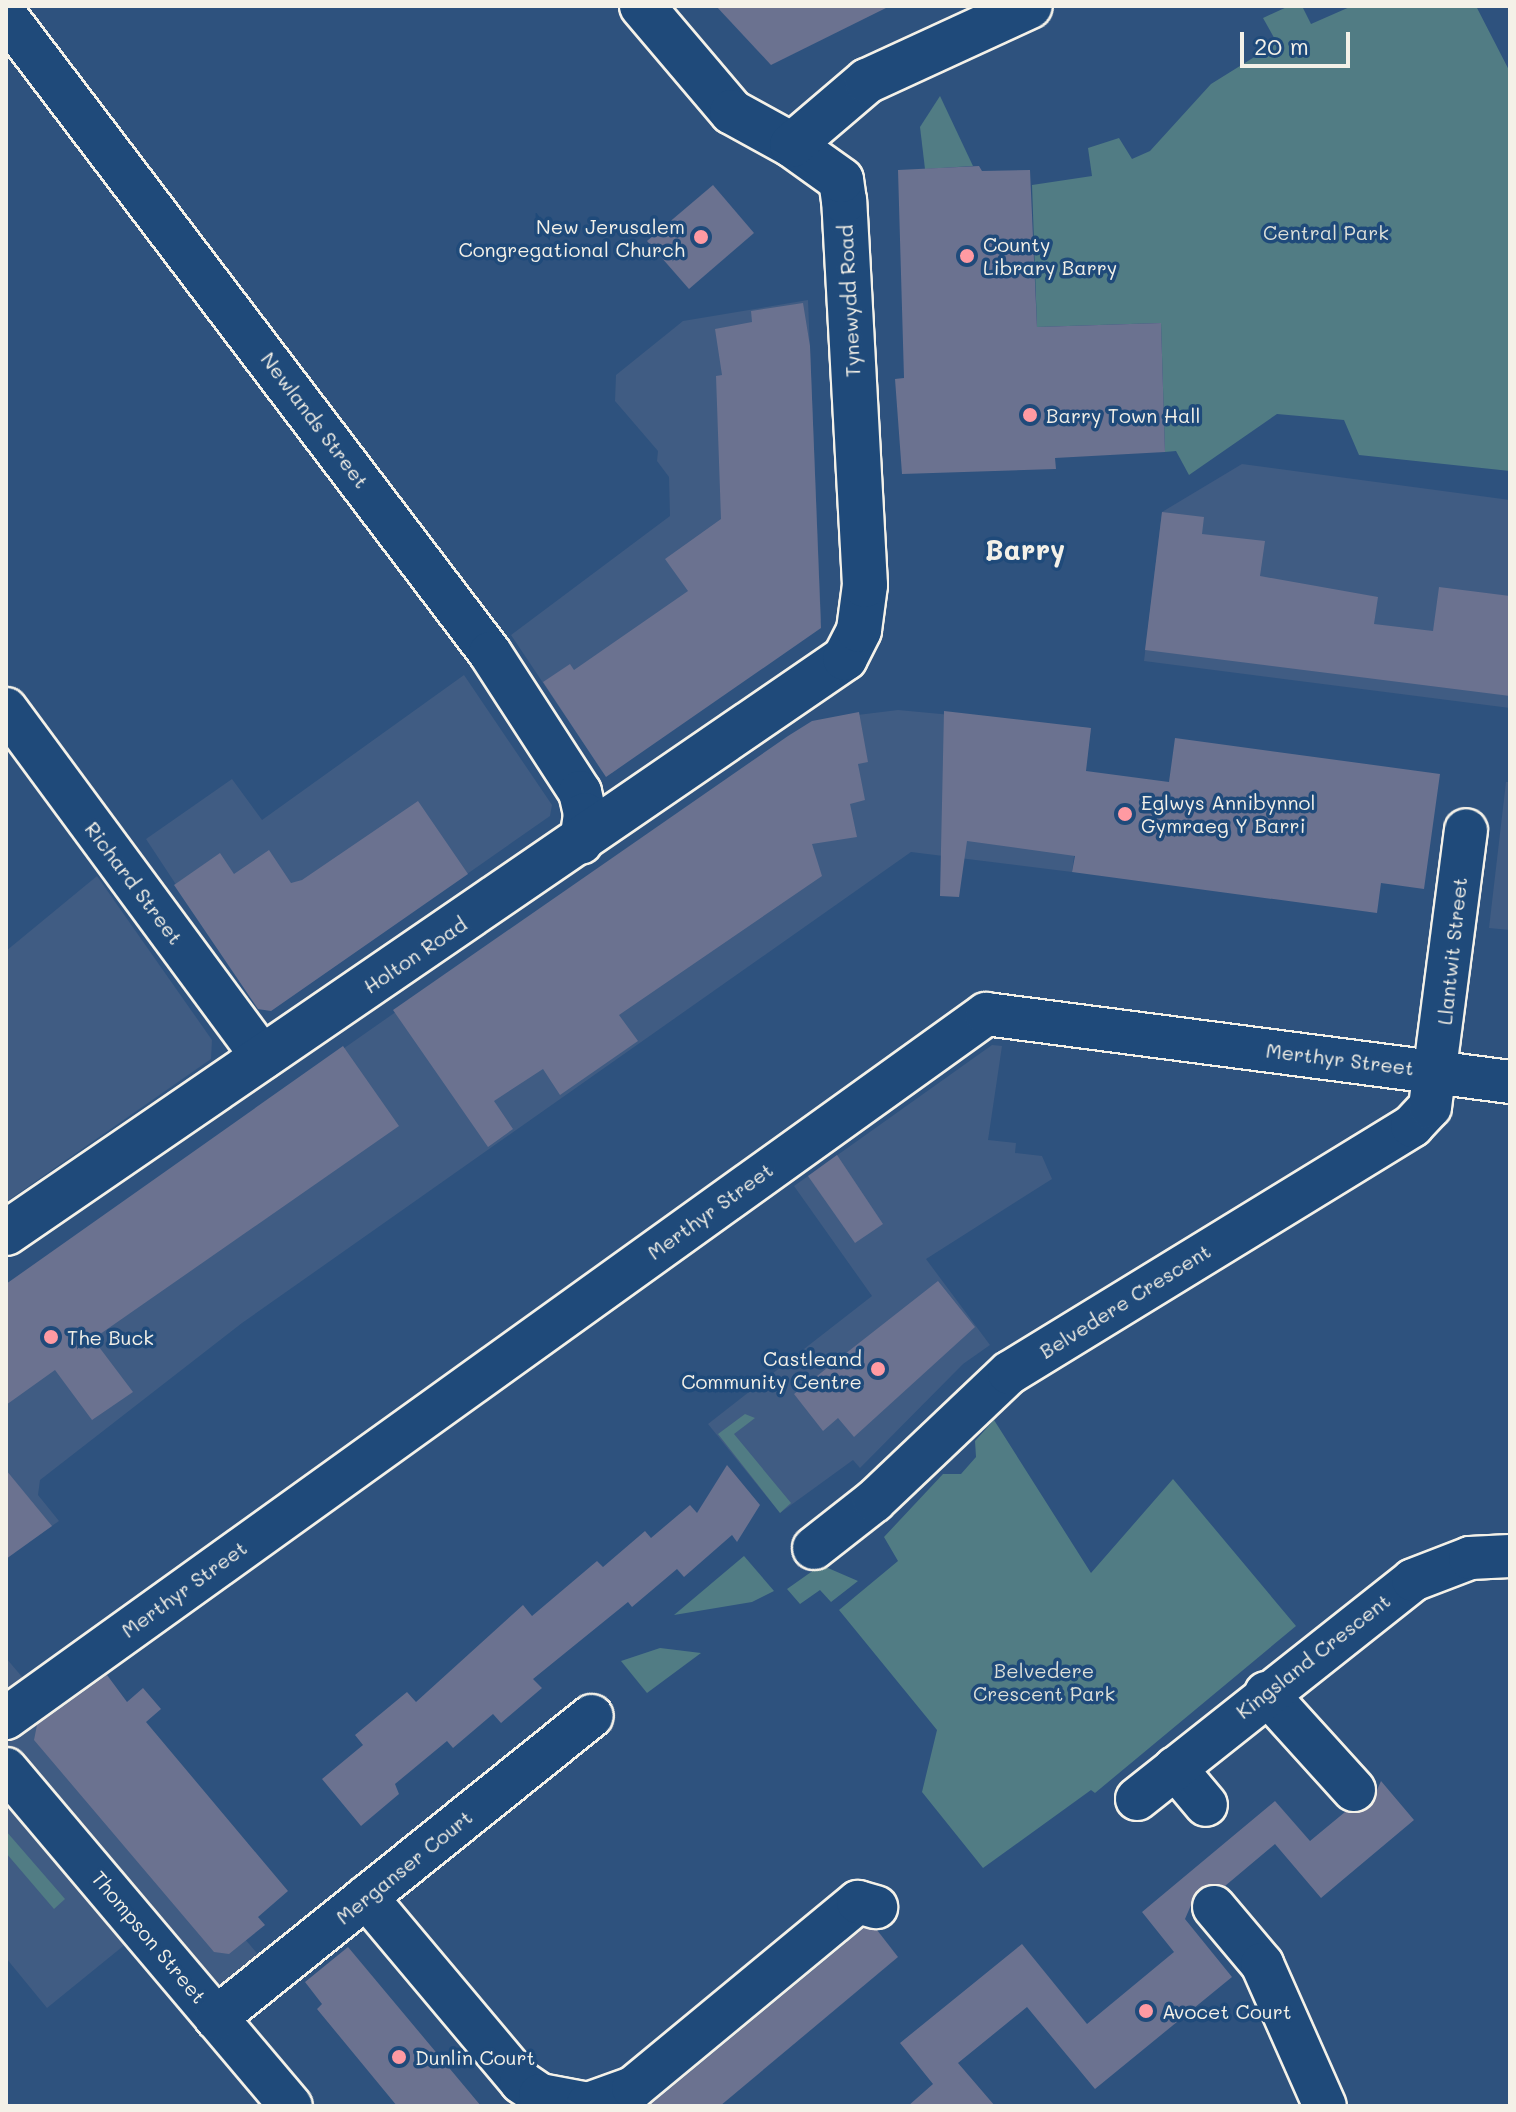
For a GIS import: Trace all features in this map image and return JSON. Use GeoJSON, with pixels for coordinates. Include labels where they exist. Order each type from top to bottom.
{"type":"FeatureCollection","features":[{"type":"Feature","properties":{"kind":"main road","name":"Tynewydd Road"},"geometry":{"type":"LineString","coordinates":[[642,6],[732,112],[792,145],[841,180],[865,585],[859,630],[845,658],[824,677]]}},
{"type":"Feature","properties":{"kind":"main road"},"geometry":{"type":"LineString","coordinates":[[792,145],[867,81],[1030,6]]}},
{"type":"Feature","properties":{"kind":"main road","name":"Holton Road"},"geometry":{"type":"LineString","coordinates":[[6,1233],[824,677]]}},
{"type":"Feature","properties":{"kind":"street","name":"Newlands Street"},"geometry":{"type":"LineString","coordinates":[[6,16],[490,653],[580,792],[585,814],[581,843]]}},
{"type":"Feature","properties":{"kind":"street","name":"Richard Street"},"geometry":{"type":"LineString","coordinates":[[6,709],[263,1057]]}},
{"type":"Feature","properties":{"kind":"street","name":"Llantwit Street"},"geometry":{"type":"LineString","coordinates":[[1439,1072],[1466,830]]}},
{"type":"Feature","properties":{"kind":"street","name":"Merthyr Street"},"geometry":{"type":"LineString","coordinates":[[6,1718],[986,1014],[1510,1082]]}},
{"type":"Feature","properties":{"kind":"street","name":"Belvedere Crescent"},"geometry":{"type":"LineString","coordinates":[[814,1548],[874,1501],[1009,1373],[1412,1126],[1435,1097],[1439,1072]]}},
{"type":"Feature","properties":{"kind":"street","name":"Kingsland Crescent"},"geometry":{"type":"LineString","coordinates":[[1137,1799],[1266,1693],[1413,1580],[1470,1558],[1510,1556]]}},
{"type":"Feature","properties":{"kind":"street"},"geometry":{"type":"LineString","coordinates":[[1266,1693],[1354,1790]]}},
{"type":"Feature","properties":{"kind":"street","name":"Merganser Court"},"geometry":{"type":"LineString","coordinates":[[216,2018],[592,1716]]}},
{"type":"Feature","properties":{"kind":"street"},"geometry":{"type":"LineString","coordinates":[[1175,1768],[1206,1805]]}},
{"type":"Feature","properties":{"kind":"street","name":"Thompson Street"},"geometry":{"type":"LineString","coordinates":[[6,1769],[291,2106]]}},
{"type":"Feature","properties":{"kind":"street"},"geometry":{"type":"LineString","coordinates":[[366,1897],[521,2082],[540,2095],[588,2104],[633,2088],[858,1902],[876,1907]]}},
{"type":"Feature","properties":{"kind":"street"},"geometry":{"type":"LineString","coordinates":[[1214,1907],[1262,1964],[1325,2106]]}},
{"type":"Feature","properties":{"kind":"shaded area"},"geometry":{"type":"Polygon","coordinates":[[[808,300],[821,620],[612,773],[602,771],[511,635],[670,516],[669,477],[657,461],[658,451],[615,401],[616,375],[683,321],[808,300]]]}},
{"type":"Feature","properties":{"kind":"shaded area"},"geometry":{"type":"Polygon","coordinates":[[[1242,464],[1510,500],[1510,708],[1144,661],[1162,512],[1242,464]]]}},
{"type":"Feature","properties":{"kind":"shaded area"},"geometry":{"type":"Polygon","coordinates":[[[464,675],[552,805],[550,816],[271,1011],[258,1009],[146,839],[232,779],[262,820],[464,675]]]}},
{"type":"Feature","properties":{"kind":"shaded area"},"geometry":{"type":"Polygon","coordinates":[[[898,710],[1091,728],[1072,872],[911,852],[242,1323],[40,1480],[38,1495],[59,1521],[6,1558],[6,1285],[794,733],[825,719],[898,710]]]}},
{"type":"Feature","properties":{"kind":"shaded area"},"geometry":{"type":"Polygon","coordinates":[[[1506,782],[1510,782],[1510,930],[1489,928],[1506,782]]]}},
{"type":"Feature","properties":{"kind":"shaded area"},"geometry":{"type":"Polygon","coordinates":[[[97,876],[212,1040],[211,1059],[6,1202],[6,951],[97,876]]]}},
{"type":"Feature","properties":{"kind":"shaded area"},"geometry":{"type":"Polygon","coordinates":[[[992,1045],[1002,1046],[988,1140],[1016,1143],[1015,1153],[1042,1156],[1052,1179],[926,1259],[990,1345],[963,1364],[860,1468],[853,1460],[780,1513],[708,1424],[872,1296],[794,1186],[992,1045]]]}},
{"type":"Feature","properties":{"kind":"shaded area"},"geometry":{"type":"Polygon","coordinates":[[[6,1658],[273,1972],[216,2018],[143,1930],[47,2008],[6,1958],[6,1658]]]}},
{"type":"Feature","properties":{"kind":"green space","name":"Central Park"},"geometry":{"type":"Polygon","coordinates":[[[1289,6],[1302,6],[1311,24],[1352,6],[1476,6],[1510,72],[1510,471],[1359,455],[1344,420],[1277,414],[1189,475],[1176,451],[1165,452],[1161,323],[1037,327],[1032,185],[1092,176],[1088,148],[1119,138],[1132,159],[1150,151],[1211,84],[1277,43],[1263,18],[1289,6]]]}},
{"type":"Feature","properties":{"kind":"green space"},"geometry":{"type":"Polygon","coordinates":[[[940,96],[973,166],[925,169],[920,127],[940,96]]]}},
{"type":"Feature","properties":{"kind":"green space"},"geometry":{"type":"Polygon","coordinates":[[[745,1414],[755,1418],[734,1434],[791,1503],[780,1513],[718,1434],[745,1414]]]}},
{"type":"Feature","properties":{"kind":"green space","name":"Belvedere Crescent Park"},"geometry":{"type":"Polygon","coordinates":[[[994,1420],[1091,1573],[1173,1479],[1296,1626],[1095,1793],[1091,1790],[983,1868],[922,1792],[937,1730],[839,1610],[898,1561],[884,1537],[943,1474],[961,1474],[976,1457],[975,1441],[994,1420]]]}},
{"type":"Feature","properties":{"kind":"green space"},"geometry":{"type":"Polygon","coordinates":[[[744,1556],[774,1591],[752,1602],[674,1615],[744,1556]]]}},
{"type":"Feature","properties":{"kind":"green space"},"geometry":{"type":"Polygon","coordinates":[[[821,1565],[858,1581],[831,1602],[820,1590],[800,1604],[787,1589],[821,1565]]]}},
{"type":"Feature","properties":{"kind":"green space"},"geometry":{"type":"Polygon","coordinates":[[[660,1648],[701,1653],[647,1693],[621,1661],[660,1648]]]}},
{"type":"Feature","properties":{"kind":"green space"},"geometry":{"type":"Polygon","coordinates":[[[6,1831],[65,1899],[54,1909],[6,1853],[6,1831]]]}},
{"type":"Feature","properties":{"kind":"building"},"geometry":{"type":"Polygon","coordinates":[[[716,6],[890,6],[771,65],[716,6]]]}},
{"type":"Feature","properties":{"kind":"building"},"geometry":{"type":"Polygon","coordinates":[[[979,166],[982,171],[1030,170],[1037,327],[1161,323],[1165,452],[1055,458],[1056,469],[902,474],[895,379],[904,378],[898,170],[979,166]]]}},
{"type":"Feature","properties":{"kind":"building","name":"New Jerusalem Congregational Church"},"geometry":{"type":"Polygon","coordinates":[[[713,185],[754,233],[689,289],[647,241],[713,185]]]}},
{"type":"Feature","properties":{"kind":"building"},"geometry":{"type":"Polygon","coordinates":[[[803,303],[810,346],[821,628],[606,777],[543,682],[570,664],[574,670],[688,591],[665,559],[721,519],[716,376],[722,375],[715,329],[752,322],[751,311],[803,303]]]}},
{"type":"Feature","properties":{"kind":"building"},"geometry":{"type":"Polygon","coordinates":[[[1162,512],[1204,517],[1202,534],[1265,541],[1260,576],[1378,597],[1374,624],[1433,631],[1439,587],[1510,596],[1510,696],[1145,650],[1162,512]]]}},
{"type":"Feature","properties":{"kind":"building"},"geometry":{"type":"Polygon","coordinates":[[[944,711],[1091,728],[1086,771],[1169,782],[1175,738],[1440,774],[1424,889],[1381,883],[1377,913],[1072,872],[1075,856],[967,841],[959,897],[940,896],[944,711]]]}},
{"type":"Feature","properties":{"kind":"building"},"geometry":{"type":"Polygon","coordinates":[[[859,712],[868,762],[858,764],[865,800],[850,804],[857,837],[812,844],[822,876],[619,1015],[638,1041],[560,1095],[543,1069],[494,1101],[513,1129],[488,1147],[393,1010],[788,736],[812,721],[859,712]]]}},
{"type":"Feature","properties":{"kind":"building"},"geometry":{"type":"Polygon","coordinates":[[[418,801],[468,874],[271,1011],[258,1009],[174,885],[220,853],[234,874],[269,850],[291,883],[302,880],[418,801]]]}},
{"type":"Feature","properties":{"kind":"building"},"geometry":{"type":"Polygon","coordinates":[[[343,1046],[399,1126],[93,1339],[133,1392],[92,1420],[55,1370],[6,1405],[6,1284],[343,1046]]]}},
{"type":"Feature","properties":{"kind":"building"},"geometry":{"type":"Polygon","coordinates":[[[837,1155],[883,1224],[855,1243],[808,1176],[837,1155]]]}},
{"type":"Feature","properties":{"kind":"building","name":"Castleand Community Centre"},"geometry":{"type":"Polygon","coordinates":[[[938,1281],[975,1327],[854,1437],[838,1418],[823,1431],[794,1394],[938,1281]]]}},
{"type":"Feature","properties":{"kind":"building"},"geometry":{"type":"Polygon","coordinates":[[[727,1465],[760,1505],[737,1542],[732,1535],[684,1577],[677,1569],[632,1607],[628,1602],[533,1679],[542,1688],[501,1723],[493,1714],[453,1748],[447,1741],[395,1784],[399,1794],[361,1826],[322,1779],[363,1745],[355,1735],[407,1692],[416,1702],[523,1605],[532,1616],[597,1561],[603,1567],[645,1531],[651,1538],[690,1505],[697,1513],[727,1465]]]}},
{"type":"Feature","properties":{"kind":"building"},"geometry":{"type":"Polygon","coordinates":[[[6,1470],[52,1526],[6,1559],[6,1470]]]}},
{"type":"Feature","properties":{"kind":"building"},"geometry":{"type":"Polygon","coordinates":[[[107,1675],[127,1702],[143,1688],[161,1709],[146,1722],[288,1891],[258,1917],[265,1925],[229,1954],[214,1952],[34,1740],[37,1725],[107,1675]]]}},
{"type":"Feature","properties":{"kind":"building"},"geometry":{"type":"Polygon","coordinates":[[[1381,1781],[1414,1820],[1321,1898],[1275,1844],[1225,1886],[1198,1889],[1185,1919],[1232,1977],[1095,2089],[1027,2007],[958,2063],[995,2106],[908,2106],[933,2084],[900,2043],[1022,1944],[1087,2024],[1174,1952],[1142,1912],[1275,1801],[1310,1841],[1345,1812],[1369,1808],[1381,1781]]]}},
{"type":"Feature","properties":{"kind":"building"},"geometry":{"type":"Polygon","coordinates":[[[864,1928],[877,1930],[898,1957],[720,2106],[649,2106],[864,1928]]]}},
{"type":"Feature","properties":{"kind":"building","name":"Dunlin Court"},"geometry":{"type":"Polygon","coordinates":[[[348,1947],[481,2106],[397,2106],[317,2009],[322,2004],[305,1982],[348,1947]]]}},
{"type":"Feature","properties":{"kind":"place","name":"New Jerusalem Congregational Church"},"geometry":{"type":"Point","coordinates":[701,237]}},
{"type":"Feature","properties":{"kind":"place","name":"County Library Barry"},"geometry":{"type":"Point","coordinates":[967,256]}},
{"type":"Feature","properties":{"kind":"place","name":"Barry Town Hall"},"geometry":{"type":"Point","coordinates":[1030,415]}},
{"type":"Feature","properties":{"kind":"place","name":"Eglwys Annibynnol Gymraeg Y Barri"},"geometry":{"type":"Point","coordinates":[1125,814]}},
{"type":"Feature","properties":{"kind":"place","name":"The Buck"},"geometry":{"type":"Point","coordinates":[51,1337]}},
{"type":"Feature","properties":{"kind":"place","name":"Castleand Community Centre"},"geometry":{"type":"Point","coordinates":[878,1369]}},
{"type":"Feature","properties":{"kind":"place","name":"Avocet Court"},"geometry":{"type":"Point","coordinates":[1146,2011]}},
{"type":"Feature","properties":{"kind":"place","name":"Dunlin Court"},"geometry":{"type":"Point","coordinates":[399,2057]}},
{"type":"Feature","properties":{"kind":"district","name":"Barry"},"geometry":{"type":"Point","coordinates":[1025,549]}}]}
